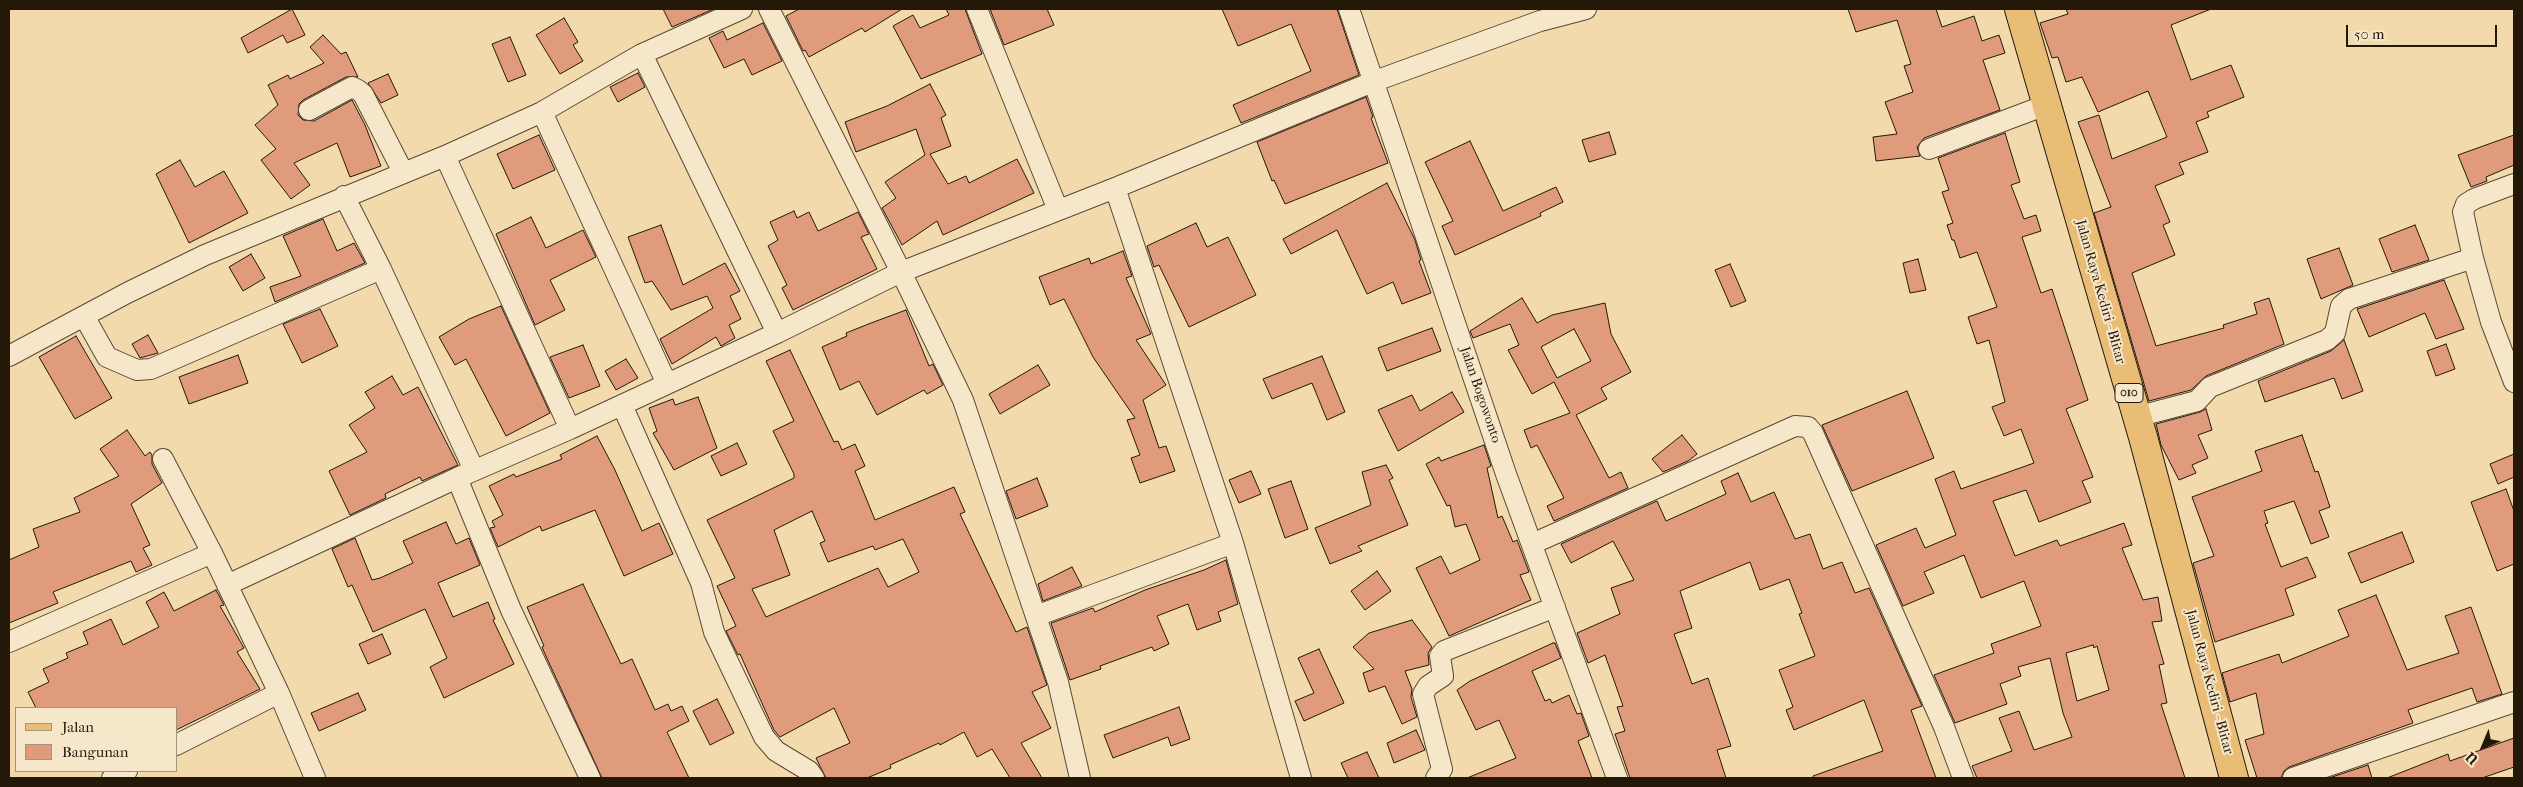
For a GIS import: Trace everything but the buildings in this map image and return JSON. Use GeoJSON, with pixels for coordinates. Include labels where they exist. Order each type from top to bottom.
{"type":"FeatureCollection","features":[{"type":"Feature","properties":{"kind":"main road","name":"Jalan Raya Kediri - Blitar"},"geometry":{"type":"LineString","coordinates":[[2019,9],[2136,417],[2234,778]]}},
{"type":"Feature","properties":{"kind":"street"},"geometry":{"type":"LineString","coordinates":[[9,356],[84,316],[205,256],[344,196],[445,156],[542,112],[642,54],[742,9]]}},
{"type":"Feature","properties":{"kind":"street"},"geometry":{"type":"LineString","coordinates":[[769,9],[963,400],[1058,682],[1080,778]]}},
{"type":"Feature","properties":{"kind":"street"},"geometry":{"type":"LineString","coordinates":[[977,9],[1058,210]]}},
{"type":"Feature","properties":{"kind":"street","name":"Jalan Bogowonto"},"geometry":{"type":"LineString","coordinates":[[1349,9],[1375,81],[1506,474],[1618,778]]}},
{"type":"Feature","properties":{"kind":"street"},"geometry":{"type":"LineString","coordinates":[[227,585],[466,474],[622,405],[777,333],[901,272],[1116,188],[1375,81],[1540,21],[1586,9]]}},
{"type":"Feature","properties":{"kind":"street"},"geometry":{"type":"LineString","coordinates":[[642,54],[777,333]]}},
{"type":"Feature","properties":{"kind":"street"},"geometry":{"type":"LineString","coordinates":[[309,110],[352,87],[358,90],[363,94],[403,172]]}},
{"type":"Feature","properties":{"kind":"street"},"geometry":{"type":"LineString","coordinates":[[1930,149],[2046,106]]}},
{"type":"Feature","properties":{"kind":"street"},"geometry":{"type":"LineString","coordinates":[[542,112],[667,384]]}},
{"type":"Feature","properties":{"kind":"street"},"geometry":{"type":"LineString","coordinates":[[445,156],[570,429]]}},
{"type":"Feature","properties":{"kind":"street"},"geometry":{"type":"LineString","coordinates":[[2514,184],[2466,204],[2463,212],[2473,258],[2491,322],[2514,382]]}},
{"type":"Feature","properties":{"kind":"street"},"geometry":{"type":"LineString","coordinates":[[1116,188],[1233,543],[1301,778]]}},
{"type":"Feature","properties":{"kind":"street"},"geometry":{"type":"LineString","coordinates":[[344,196],[382,269],[466,474],[511,610],[590,778]]}},
{"type":"Feature","properties":{"kind":"street"},"geometry":{"type":"LineString","coordinates":[[2136,417],[2197,400],[2210,387],[2326,340],[2335,333],[2341,306],[2349,299],[2473,258]]}},
{"type":"Feature","properties":{"kind":"street"},"geometry":{"type":"LineString","coordinates":[[84,316],[107,357],[137,370],[151,369],[174,361],[382,269]]}},
{"type":"Feature","properties":{"kind":"street"},"geometry":{"type":"LineString","coordinates":[[622,405],[701,583],[714,632],[764,737],[776,751],[809,771],[814,778]]}},
{"type":"Feature","properties":{"kind":"street"},"geometry":{"type":"LineString","coordinates":[[1532,544],[1795,426],[1808,427],[1813,433],[1944,727],[1963,778]]}},
{"type":"Feature","properties":{"kind":"street"},"geometry":{"type":"LineString","coordinates":[[163,459],[212,553],[279,693],[315,778]]}},
{"type":"Feature","properties":{"kind":"street"},"geometry":{"type":"LineString","coordinates":[[1036,616],[1233,543]]}},
{"type":"Feature","properties":{"kind":"street"},"geometry":{"type":"LineString","coordinates":[[9,642],[212,553]]}},
{"type":"Feature","properties":{"kind":"street"},"geometry":{"type":"LineString","coordinates":[[1436,778],[1442,769],[1423,694],[1424,689],[1444,676],[1440,656],[1444,651],[1555,607]]}},
{"type":"Feature","properties":{"kind":"street"},"geometry":{"type":"LineString","coordinates":[[178,744],[279,693]]}},
{"type":"Feature","properties":{"kind":"street"},"geometry":{"type":"LineString","coordinates":[[2292,778],[2514,702]]}},
{"type":"Feature","properties":{"kind":"street"},"geometry":{"type":"LineString","coordinates":[[112,778],[125,772]]}}]}
